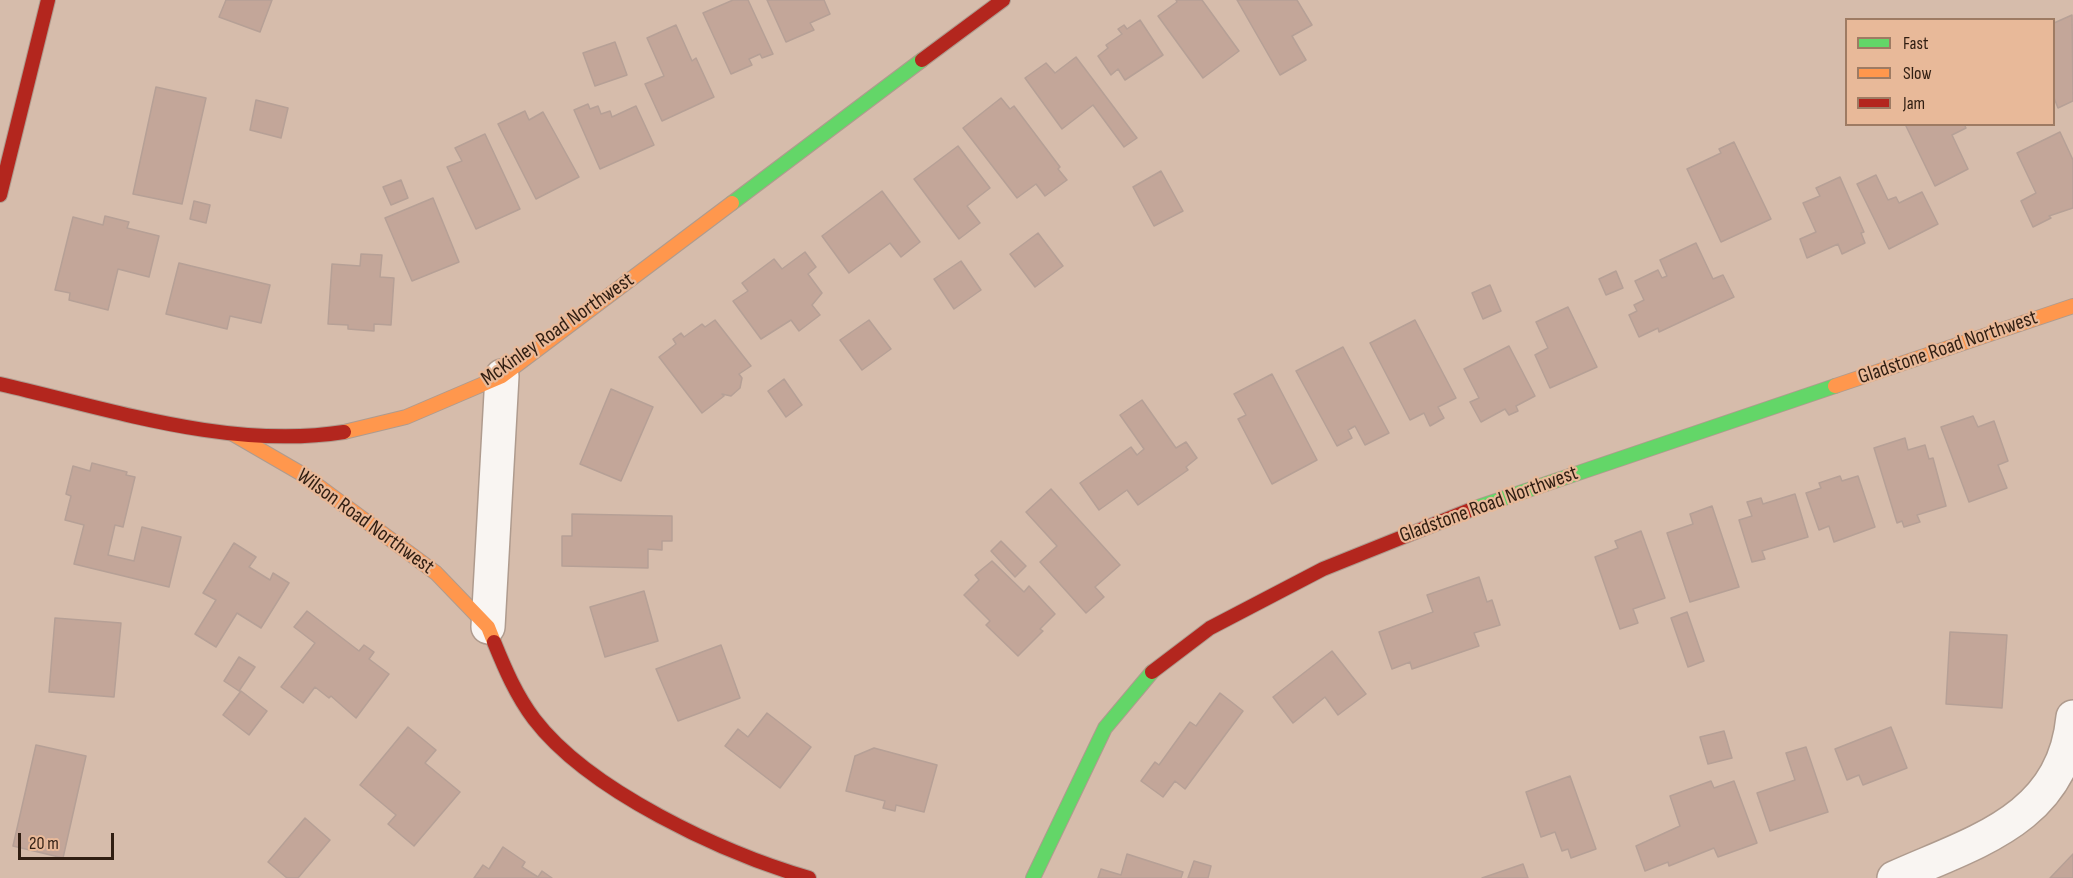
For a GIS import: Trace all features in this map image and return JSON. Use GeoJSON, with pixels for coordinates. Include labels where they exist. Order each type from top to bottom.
{"type":"FeatureCollection","features":[{"type":"Feature","properties":{"kind":"street"},"geometry":{"type":"LineString","coordinates":[[0,195],[48,0]]}},
{"type":"Feature","properties":{"kind":"street","name":"McKinley Road Northwest"},"geometry":{"type":"LineString","coordinates":[[0,384],[217,432],[301,435],[370,428],[437,408],[502,376],[1003,0]]}},
{"type":"Feature","properties":{"kind":"street","name":"Gladstone Road Northwest"},"geometry":{"type":"LineString","coordinates":[[1033,878],[1105,728],[1149,674],[1210,628],[1323,569],[1440,520],[2073,306]]}},
{"type":"Feature","properties":{"kind":"street","name":"Wilson Road Northwest"},"geometry":{"type":"LineString","coordinates":[[488,627],[502,376]]}},
{"type":"Feature","properties":{"kind":"street","name":"Wilson Road Northwest"},"geometry":{"type":"LineString","coordinates":[[229,432],[302,474],[436,573],[459,594],[488,627],[509,680],[534,719],[566,754],[611,788],[709,840],[808,878]]}},
{"type":"Feature","properties":{"kind":"street"},"geometry":{"type":"LineString","coordinates":[[1894,878],[2004,829],[2033,807],[2049,786],[2062,759],[2073,717]]}},
{"type":"Feature","properties":{"kind":"building"},"geometry":{"type":"Polygon","coordinates":[[[226,0],[272,0],[260,32],[219,17],[226,0]]]}},
{"type":"Feature","properties":{"kind":"building"},"geometry":{"type":"Polygon","coordinates":[[[733,0],[748,0],[773,54],[762,58],[760,54],[749,59],[752,65],[731,74],[703,13],[733,0]]]}},
{"type":"Feature","properties":{"kind":"building"},"geometry":{"type":"Polygon","coordinates":[[[767,0],[824,0],[830,14],[810,23],[814,30],[786,42],[767,0]]]}},
{"type":"Feature","properties":{"kind":"building"},"geometry":{"type":"Polygon","coordinates":[[[1176,0],[1202,0],[1239,51],[1203,78],[1158,16],[1177,2],[1176,0]]]}},
{"type":"Feature","properties":{"kind":"building"},"geometry":{"type":"Polygon","coordinates":[[[1237,0],[1297,0],[1312,25],[1292,36],[1306,60],[1280,75],[1237,0]]]}},
{"type":"Feature","properties":{"kind":"building"},"geometry":{"type":"Polygon","coordinates":[[[2072,15],[2073,101],[2058,108],[2055,100],[2055,23],[2072,15]]]}},
{"type":"Feature","properties":{"kind":"building"},"geometry":{"type":"Polygon","coordinates":[[[1140,20],[1163,55],[1125,80],[1118,69],[1111,75],[1098,56],[1108,48],[1106,45],[1122,34],[1118,29],[1124,25],[1127,29],[1140,20]]]}},
{"type":"Feature","properties":{"kind":"building"},"geometry":{"type":"Polygon","coordinates":[[[676,25],[692,61],[696,58],[714,97],[662,121],[645,84],[664,76],[647,38],[676,25]]]}},
{"type":"Feature","properties":{"kind":"building"},"geometry":{"type":"Polygon","coordinates":[[[615,42],[627,75],[595,86],[583,53],[615,42]]]}},
{"type":"Feature","properties":{"kind":"building"},"geometry":{"type":"Polygon","coordinates":[[[1076,57],[1137,138],[1124,147],[1093,105],[1062,129],[1025,78],[1046,63],[1055,73],[1076,57]]]}},
{"type":"Feature","properties":{"kind":"building"},"geometry":{"type":"Polygon","coordinates":[[[156,87],[206,98],[182,204],[133,194],[156,87]]]}},
{"type":"Feature","properties":{"kind":"building"},"geometry":{"type":"Polygon","coordinates":[[[1001,98],[1010,109],[1014,106],[1060,167],[1058,169],[1067,180],[1045,196],[1036,184],[1017,198],[963,128],[1001,98]]]}},
{"type":"Feature","properties":{"kind":"building"},"geometry":{"type":"Polygon","coordinates":[[[256,100],[288,108],[281,138],[250,130],[256,100]]]}},
{"type":"Feature","properties":{"kind":"building"},"geometry":{"type":"Polygon","coordinates":[[[588,104],[590,109],[598,106],[601,114],[610,111],[612,117],[636,106],[654,145],[600,169],[574,110],[588,104]]]}},
{"type":"Feature","properties":{"kind":"building"},"geometry":{"type":"Polygon","coordinates":[[[525,111],[529,120],[543,112],[579,177],[536,199],[498,124],[525,111]]]}},
{"type":"Feature","properties":{"kind":"building"},"geometry":{"type":"Polygon","coordinates":[[[1906,126],[1965,126],[1966,128],[1952,135],[1968,169],[1935,186],[1906,126]]]}},
{"type":"Feature","properties":{"kind":"building"},"geometry":{"type":"Polygon","coordinates":[[[2060,132],[2073,160],[2073,208],[2049,216],[2051,218],[2033,227],[2021,201],[2036,193],[2017,153],[2060,132]]]}},
{"type":"Feature","properties":{"kind":"building"},"geometry":{"type":"Polygon","coordinates":[[[485,134],[520,209],[476,229],[447,167],[462,161],[455,148],[485,134]]]}},
{"type":"Feature","properties":{"kind":"building"},"geometry":{"type":"Polygon","coordinates":[[[1734,142],[1771,219],[1721,242],[1687,169],[1721,153],[1719,149],[1734,142]]]}},
{"type":"Feature","properties":{"kind":"building"},"geometry":{"type":"Polygon","coordinates":[[[958,146],[990,188],[967,206],[980,223],[959,239],[914,179],[958,146]]]}},
{"type":"Feature","properties":{"kind":"building"},"geometry":{"type":"Polygon","coordinates":[[[1161,171],[1183,211],[1154,226],[1133,187],[1161,171]]]}},
{"type":"Feature","properties":{"kind":"building"},"geometry":{"type":"Polygon","coordinates":[[[1876,175],[1888,200],[1896,197],[1899,203],[1922,192],[1938,224],[1889,249],[1857,184],[1876,175]]]}},
{"type":"Feature","properties":{"kind":"building"},"geometry":{"type":"Polygon","coordinates":[[[1840,177],[1864,232],[1861,233],[1865,243],[1842,254],[1838,244],[1807,258],[1800,239],[1816,232],[1803,203],[1820,196],[1816,188],[1840,177]]]}},
{"type":"Feature","properties":{"kind":"building"},"geometry":{"type":"Polygon","coordinates":[[[401,180],[408,198],[391,205],[383,187],[401,180]]]}},
{"type":"Feature","properties":{"kind":"building"},"geometry":{"type":"Polygon","coordinates":[[[882,191],[920,242],[901,257],[890,243],[849,273],[822,236],[882,191]]]}},
{"type":"Feature","properties":{"kind":"building"},"geometry":{"type":"Polygon","coordinates":[[[433,198],[459,262],[412,281],[385,218],[433,198]]]}},
{"type":"Feature","properties":{"kind":"building"},"geometry":{"type":"Polygon","coordinates":[[[194,201],[210,205],[206,223],[190,219],[194,201]]]}},
{"type":"Feature","properties":{"kind":"building"},"geometry":{"type":"Polygon","coordinates":[[[105,216],[129,222],[127,228],[159,236],[149,277],[118,269],[108,310],[69,300],[70,293],[55,290],[73,217],[103,225],[105,216]]]}},
{"type":"Feature","properties":{"kind":"building"},"geometry":{"type":"Polygon","coordinates":[[[1038,233],[1063,266],[1035,287],[1010,254],[1038,233]]]}},
{"type":"Feature","properties":{"kind":"building"},"geometry":{"type":"Polygon","coordinates":[[[1696,243],[1713,279],[1723,275],[1734,297],[1659,332],[1658,328],[1639,337],[1629,315],[1637,311],[1634,305],[1644,300],[1635,281],[1658,270],[1662,278],[1667,276],[1660,260],[1696,243]]]}},
{"type":"Feature","properties":{"kind":"building"},"geometry":{"type":"Polygon","coordinates":[[[805,252],[816,267],[808,274],[822,293],[812,305],[820,315],[799,331],[791,320],[761,339],[733,301],[748,291],[742,283],[774,259],[782,269],[805,252]]]}},
{"type":"Feature","properties":{"kind":"building"},"geometry":{"type":"Polygon","coordinates":[[[361,254],[382,255],[380,277],[394,278],[391,325],[374,324],[374,331],[348,329],[348,325],[328,324],[332,264],[360,266],[361,254]]]}},
{"type":"Feature","properties":{"kind":"building"},"geometry":{"type":"Polygon","coordinates":[[[961,261],[981,290],[954,309],[934,279],[961,261]]]}},
{"type":"Feature","properties":{"kind":"building"},"geometry":{"type":"Polygon","coordinates":[[[179,263],[270,285],[261,323],[230,316],[227,329],[166,314],[179,263]]]}},
{"type":"Feature","properties":{"kind":"building"},"geometry":{"type":"Polygon","coordinates":[[[1616,271],[1623,288],[1606,295],[1599,279],[1616,271]]]}},
{"type":"Feature","properties":{"kind":"building"},"geometry":{"type":"Polygon","coordinates":[[[1490,285],[1501,311],[1483,319],[1472,293],[1490,285]]]}},
{"type":"Feature","properties":{"kind":"building"},"geometry":{"type":"Polygon","coordinates":[[[1568,307],[1597,367],[1550,388],[1535,355],[1548,348],[1536,322],[1568,307]]]}},
{"type":"Feature","properties":{"kind":"building"},"geometry":{"type":"Polygon","coordinates":[[[715,320],[751,366],[739,374],[742,378],[740,388],[731,396],[722,394],[724,396],[702,413],[659,357],[676,344],[673,339],[681,333],[684,337],[702,324],[705,327],[715,320]]]}},
{"type":"Feature","properties":{"kind":"building"},"geometry":{"type":"Polygon","coordinates":[[[869,320],[891,349],[862,370],[840,340],[869,320]]]}},
{"type":"Feature","properties":{"kind":"building"},"geometry":{"type":"Polygon","coordinates":[[[1415,320],[1456,398],[1438,407],[1444,418],[1430,426],[1424,413],[1410,420],[1370,343],[1415,320]]]}},
{"type":"Feature","properties":{"kind":"building"},"geometry":{"type":"Polygon","coordinates":[[[1509,346],[1535,396],[1516,406],[1518,411],[1509,415],[1505,409],[1481,422],[1470,402],[1479,398],[1464,369],[1509,346]]]}},
{"type":"Feature","properties":{"kind":"building"},"geometry":{"type":"Polygon","coordinates":[[[1343,347],[1389,433],[1365,445],[1355,426],[1348,430],[1352,438],[1337,446],[1296,371],[1343,347]]]}},
{"type":"Feature","properties":{"kind":"building"},"geometry":{"type":"Polygon","coordinates":[[[1272,374],[1317,460],[1272,484],[1238,419],[1246,415],[1234,394],[1272,374]]]}},
{"type":"Feature","properties":{"kind":"building"},"geometry":{"type":"Polygon","coordinates":[[[784,379],[802,405],[786,417],[768,391],[784,379]]]}},
{"type":"Feature","properties":{"kind":"building"},"geometry":{"type":"Polygon","coordinates":[[[611,389],[653,407],[621,481],[580,464],[611,389]]]}},
{"type":"Feature","properties":{"kind":"building"},"geometry":{"type":"Polygon","coordinates":[[[1142,400],[1176,448],[1186,442],[1197,458],[1186,467],[1188,470],[1138,505],[1127,490],[1099,510],[1080,483],[1131,447],[1137,455],[1144,449],[1120,415],[1142,400]]]}},
{"type":"Feature","properties":{"kind":"building"},"geometry":{"type":"Polygon","coordinates":[[[1973,416],[1978,427],[1994,421],[2008,461],[1998,465],[2007,488],[1969,502],[1941,427],[1973,416]]]}},
{"type":"Feature","properties":{"kind":"building"},"geometry":{"type":"Polygon","coordinates":[[[1905,438],[1908,450],[1925,445],[1929,459],[1933,458],[1946,506],[1917,515],[1920,522],[1904,527],[1902,521],[1897,523],[1874,448],[1905,438]]]}},
{"type":"Feature","properties":{"kind":"building"},"geometry":{"type":"Polygon","coordinates":[[[92,463],[127,472],[126,475],[135,477],[123,527],[115,525],[108,555],[134,561],[142,527],[181,537],[169,587],[74,564],[84,525],[65,520],[71,496],[66,494],[73,466],[90,471],[92,463]]]}},
{"type":"Feature","properties":{"kind":"building"},"geometry":{"type":"Polygon","coordinates":[[[1840,476],[1842,481],[1858,476],[1875,527],[1834,542],[1829,526],[1819,530],[1806,493],[1821,488],[1819,483],[1840,476]]]}},
{"type":"Feature","properties":{"kind":"building"},"geometry":{"type":"Polygon","coordinates":[[[1051,489],[1120,565],[1095,587],[1104,597],[1086,613],[1040,562],[1057,546],[1026,512],[1051,489]]]}},
{"type":"Feature","properties":{"kind":"building"},"geometry":{"type":"Polygon","coordinates":[[[1795,494],[1808,537],[1762,551],[1765,559],[1752,562],[1739,520],[1752,516],[1747,502],[1761,498],[1763,504],[1795,494]]]}},
{"type":"Feature","properties":{"kind":"building"},"geometry":{"type":"Polygon","coordinates":[[[1712,506],[1739,587],[1690,602],[1667,533],[1693,524],[1690,514],[1712,506]]]}},
{"type":"Feature","properties":{"kind":"building"},"geometry":{"type":"Polygon","coordinates":[[[572,514],[672,516],[672,541],[662,541],[662,550],[648,549],[648,568],[562,566],[562,536],[572,536],[572,514]]]}},
{"type":"Feature","properties":{"kind":"building"},"geometry":{"type":"Polygon","coordinates":[[[1641,531],[1665,598],[1633,609],[1638,623],[1620,629],[1595,557],[1618,548],[1615,541],[1641,531]]]}},
{"type":"Feature","properties":{"kind":"building"},"geometry":{"type":"Polygon","coordinates":[[[1001,541],[1026,566],[1015,577],[991,551],[1001,541]]]}},
{"type":"Feature","properties":{"kind":"building"},"geometry":{"type":"Polygon","coordinates":[[[234,543],[256,557],[249,567],[270,580],[273,573],[289,583],[261,628],[237,613],[216,647],[195,634],[216,600],[203,593],[234,543]]]}},
{"type":"Feature","properties":{"kind":"building"},"geometry":{"type":"Polygon","coordinates":[[[992,561],[1024,592],[1029,586],[1055,614],[1040,629],[1043,631],[1018,656],[986,625],[990,621],[964,595],[979,580],[975,575],[992,561]]]}},
{"type":"Feature","properties":{"kind":"building"},"geometry":{"type":"Polygon","coordinates":[[[1479,577],[1487,602],[1492,600],[1500,625],[1474,633],[1479,646],[1412,669],[1410,662],[1392,669],[1379,632],[1433,612],[1427,595],[1479,577]]]}},
{"type":"Feature","properties":{"kind":"building"},"geometry":{"type":"Polygon","coordinates":[[[644,591],[658,641],[605,657],[590,607],[644,591]]]}},
{"type":"Feature","properties":{"kind":"building"},"geometry":{"type":"Polygon","coordinates":[[[307,611],[359,651],[364,645],[374,652],[369,659],[389,674],[356,718],[331,696],[329,698],[315,687],[303,703],[281,687],[315,643],[294,627],[307,611]]]}},
{"type":"Feature","properties":{"kind":"building"},"geometry":{"type":"Polygon","coordinates":[[[1687,612],[1704,661],[1688,667],[1671,618],[1687,612]]]}},
{"type":"Feature","properties":{"kind":"building"},"geometry":{"type":"Polygon","coordinates":[[[55,618],[121,623],[114,697],[49,692],[55,618]]]}},
{"type":"Feature","properties":{"kind":"building"},"geometry":{"type":"Polygon","coordinates":[[[1950,632],[2007,635],[2002,708],[1946,704],[1950,632]]]}},
{"type":"Feature","properties":{"kind":"building"},"geometry":{"type":"Polygon","coordinates":[[[721,645],[740,698],[678,721],[656,669],[721,645]]]}},
{"type":"Feature","properties":{"kind":"building"},"geometry":{"type":"Polygon","coordinates":[[[1332,651],[1366,694],[1338,715],[1325,697],[1293,723],[1273,697],[1332,651]]]}},
{"type":"Feature","properties":{"kind":"building"},"geometry":{"type":"Polygon","coordinates":[[[239,657],[255,667],[239,691],[224,681],[239,657]]]}},
{"type":"Feature","properties":{"kind":"building"},"geometry":{"type":"Polygon","coordinates":[[[241,691],[267,711],[249,735],[223,715],[241,691]]]}},
{"type":"Feature","properties":{"kind":"building"},"geometry":{"type":"Polygon","coordinates":[[[1220,693],[1243,711],[1185,789],[1175,781],[1163,797],[1141,781],[1155,762],[1159,765],[1190,722],[1196,726],[1220,693]]]}},
{"type":"Feature","properties":{"kind":"building"},"geometry":{"type":"Polygon","coordinates":[[[767,713],[811,747],[780,788],[725,746],[738,729],[748,737],[767,713]]]}},
{"type":"Feature","properties":{"kind":"building"},"geometry":{"type":"Polygon","coordinates":[[[408,727],[436,750],[425,763],[460,792],[414,846],[388,824],[396,815],[360,785],[408,727]]]}},
{"type":"Feature","properties":{"kind":"building"},"geometry":{"type":"Polygon","coordinates":[[[1891,727],[1907,768],[1863,785],[1859,775],[1847,780],[1835,749],[1891,727]]]}},
{"type":"Feature","properties":{"kind":"building"},"geometry":{"type":"Polygon","coordinates":[[[1724,731],[1732,758],[1708,764],[1700,737],[1724,731]]]}},
{"type":"Feature","properties":{"kind":"building"},"geometry":{"type":"Polygon","coordinates":[[[36,745],[86,756],[63,858],[13,846],[36,745]]]}},
{"type":"Feature","properties":{"kind":"building"},"geometry":{"type":"Polygon","coordinates":[[[1806,747],[1828,812],[1770,831],[1757,793],[1795,780],[1786,753],[1806,747]]]}},
{"type":"Feature","properties":{"kind":"building"},"geometry":{"type":"Polygon","coordinates":[[[874,748],[937,765],[924,812],[896,805],[895,811],[883,808],[885,801],[846,791],[855,756],[874,748]]]}},
{"type":"Feature","properties":{"kind":"building"},"geometry":{"type":"Polygon","coordinates":[[[1570,776],[1596,849],[1571,858],[1568,849],[1562,851],[1555,832],[1541,837],[1526,792],[1570,776]]]}},
{"type":"Feature","properties":{"kind":"building"},"geometry":{"type":"Polygon","coordinates":[[[1711,781],[1714,788],[1734,781],[1757,843],[1718,857],[1714,848],[1669,866],[1668,862],[1645,871],[1636,846],[1680,826],[1670,796],[1711,781]]]}},
{"type":"Feature","properties":{"kind":"building"},"geometry":{"type":"Polygon","coordinates":[[[305,818],[330,840],[298,878],[287,878],[268,862],[305,818]]]}},
{"type":"Feature","properties":{"kind":"building"},"geometry":{"type":"Polygon","coordinates":[[[503,847],[525,862],[522,867],[538,877],[542,871],[552,878],[474,878],[483,865],[489,869],[503,847]]]}},
{"type":"Feature","properties":{"kind":"building"},"geometry":{"type":"Polygon","coordinates":[[[1127,854],[1183,872],[1181,878],[1098,878],[1101,869],[1121,875],[1127,854]]]}},
{"type":"Feature","properties":{"kind":"building"},"geometry":{"type":"Polygon","coordinates":[[[2073,854],[2073,878],[2050,878],[2073,854]]]}},
{"type":"Feature","properties":{"kind":"building"},"geometry":{"type":"Polygon","coordinates":[[[1194,861],[1211,866],[1208,878],[1188,878],[1194,861]]]}},
{"type":"Feature","properties":{"kind":"building"},"geometry":{"type":"Polygon","coordinates":[[[1523,864],[1528,878],[1482,878],[1523,864]]]}},
{"type":"Feature","properties":{"kind":"traffic: fast"},"geometry":{"type":"LineString","coordinates":[[732,203],[922,60]]}},
{"type":"Feature","properties":{"kind":"traffic: fast"},"geometry":{"type":"LineString","coordinates":[[1475,508],[1835,386]]}},
{"type":"Feature","properties":{"kind":"traffic: fast"},"geometry":{"type":"LineString","coordinates":[[1033,878],[1105,728],[1152,672]]}},
{"type":"Feature","properties":{"kind":"traffic: slow"},"geometry":{"type":"LineString","coordinates":[[344,432],[406,417],[502,376],[732,203]]}},
{"type":"Feature","properties":{"kind":"traffic: slow"},"geometry":{"type":"LineString","coordinates":[[1835,386],[2073,306]]}},
{"type":"Feature","properties":{"kind":"traffic: slow"},"geometry":{"type":"LineString","coordinates":[[233,434],[302,474],[436,573],[488,627],[494,642]]}},
{"type":"Feature","properties":{"kind":"traffic: jam"},"geometry":{"type":"LineString","coordinates":[[0,195],[48,0]]}},
{"type":"Feature","properties":{"kind":"traffic: jam"},"geometry":{"type":"LineString","coordinates":[[922,60],[1003,0]]}},
{"type":"Feature","properties":{"kind":"traffic: jam"},"geometry":{"type":"LineString","coordinates":[[0,384],[127,415],[214,431],[258,436],[301,436],[344,432]]}},
{"type":"Feature","properties":{"kind":"traffic: jam"},"geometry":{"type":"LineString","coordinates":[[1152,672],[1210,628],[1323,569],[1475,508]]}},
{"type":"Feature","properties":{"kind":"traffic: jam"},"geometry":{"type":"LineString","coordinates":[[494,642],[516,691],[534,719],[558,745],[588,771],[660,816],[699,836],[737,853],[809,878]]}}]}
